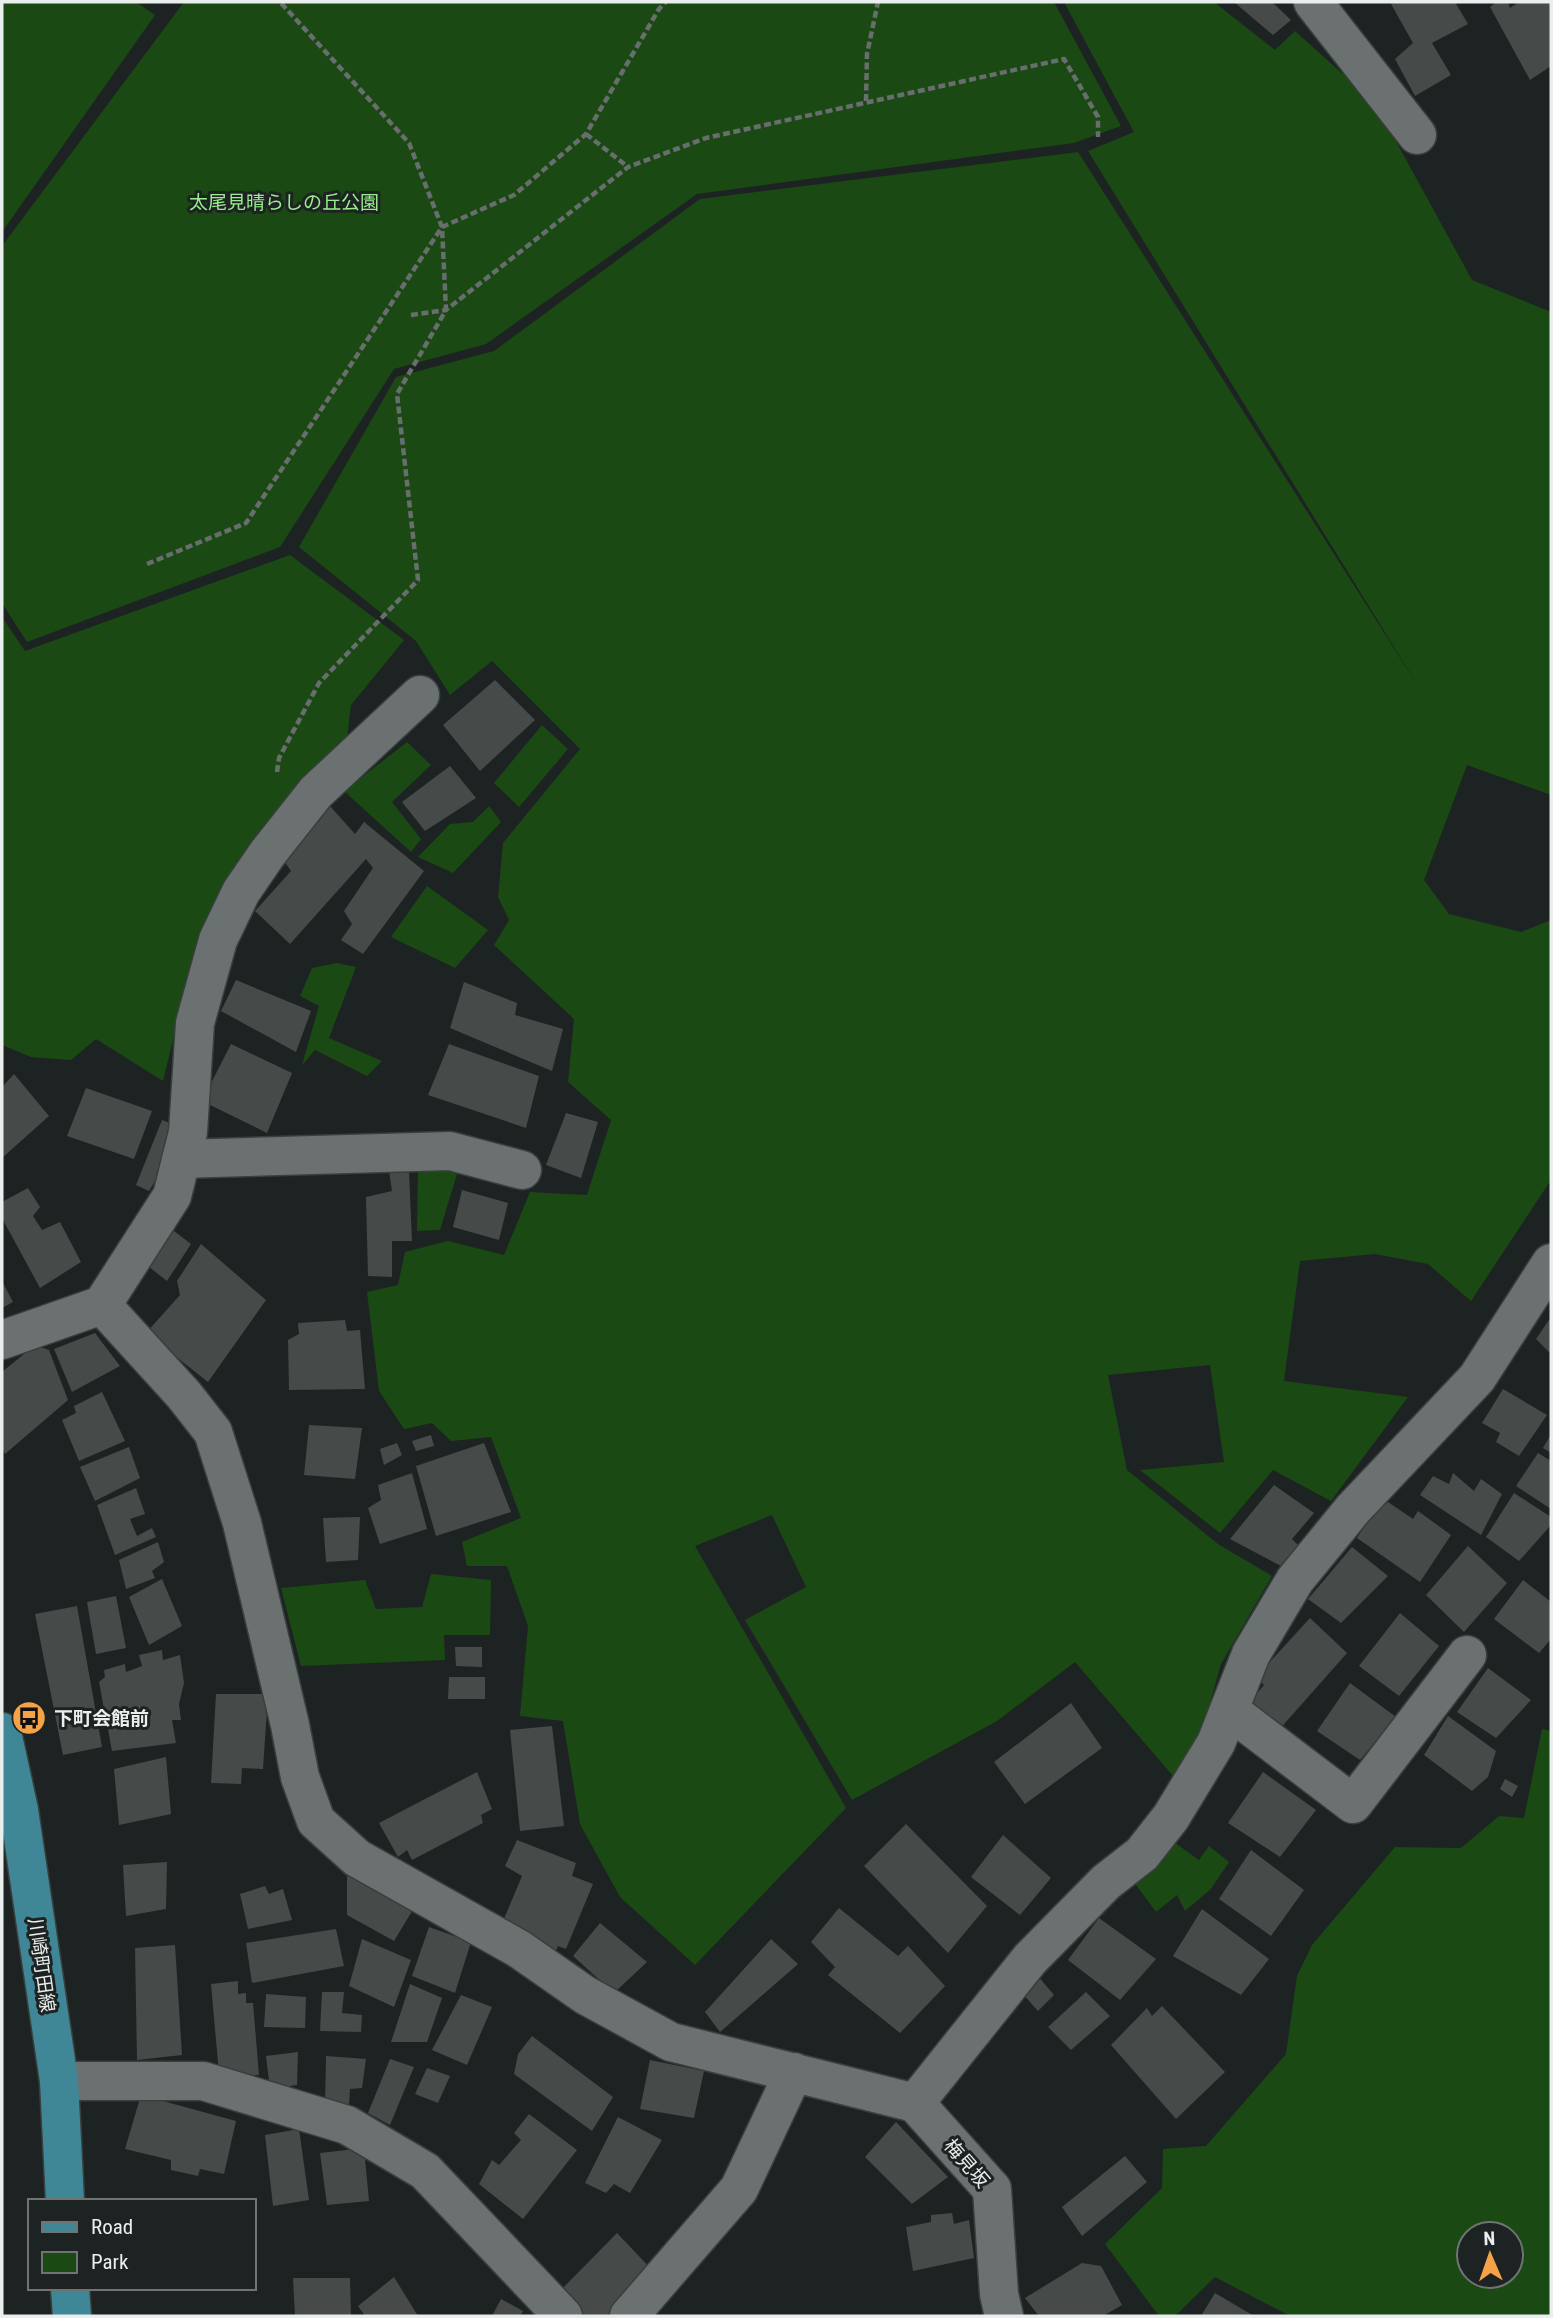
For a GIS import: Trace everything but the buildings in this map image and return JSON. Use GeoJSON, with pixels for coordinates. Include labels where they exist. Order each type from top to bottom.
{"type":"FeatureCollection","features":[{"type":"Feature","properties":{"kind":"main road","name":"川崎町田線"},"geometry":{"type":"LineString","coordinates":[[2,1732],[19,1810],[59,2081],[65,2199]]}},
{"type":"Feature","properties":{"kind":"main road"},"geometry":{"type":"LineString","coordinates":[[70,2290],[72,2316]]}},
{"type":"Feature","properties":{"kind":"street"},"geometry":{"type":"LineString","coordinates":[[1317,3],[1417,135]]}},
{"type":"Feature","properties":{"kind":"street"},"geometry":{"type":"LineString","coordinates":[[2,1340],[102,1305],[173,1196],[188,1132],[195,1023],[218,940],[241,892],[316,792],[420,695]]}},
{"type":"Feature","properties":{"kind":"street"},"geometry":{"type":"LineString","coordinates":[[181,1159],[450,1151],[522,1170]]}},
{"type":"Feature","properties":{"kind":"street"},"geometry":{"type":"LineString","coordinates":[[102,1305],[184,1395],[213,1432],[242,1523],[300,1777],[316,1821],[357,1858],[519,1949],[585,1995],[670,2042],[915,2104],[1030,1959],[1106,1882],[1142,1854],[1171,1817],[1216,1743],[1251,1654],[1295,1580],[1353,1509],[1477,1378],[1551,1263]]}},
{"type":"Feature","properties":{"kind":"street"},"geometry":{"type":"LineString","coordinates":[[1229,1710],[1353,1804],[1467,1655]]}},
{"type":"Feature","properties":{"kind":"street"},"geometry":{"type":"LineString","coordinates":[[629,2316],[739,2189],[794,2072]]}},
{"type":"Feature","properties":{"kind":"street"},"geometry":{"type":"LineString","coordinates":[[59,2081],[203,2081],[347,2125],[425,2171],[563,2316]]}},
{"type":"Feature","properties":{"kind":"street","name":"梅見坂"},"geometry":{"type":"LineString","coordinates":[[915,2104],[992,2189],[999,2294],[1004,2316]]}},
{"type":"Feature","properties":{"kind":"path"},"geometry":{"type":"LineString","coordinates":[[280,2],[409,143],[442,227],[446,310]]}},
{"type":"Feature","properties":{"kind":"path"},"geometry":{"type":"LineString","coordinates":[[147,564],[246,523],[442,227],[514,195],[586,134],[659,9],[666,2]]}},
{"type":"Feature","properties":{"kind":"path"},"geometry":{"type":"LineString","coordinates":[[866,102],[866,54],[877,2]]}},
{"type":"Feature","properties":{"kind":"path"},"geometry":{"type":"LineString","coordinates":[[276,785],[279,758],[319,683],[418,580],[397,394],[446,310],[628,167],[706,138],[1065,59],[1098,117],[1098,136]]}},
{"type":"Feature","properties":{"kind":"path"},"geometry":{"type":"LineString","coordinates":[[586,134],[628,167]]}},
{"type":"Feature","properties":{"kind":"path"},"geometry":{"type":"LineString","coordinates":[[411,315],[446,310]]}},
{"type":"Feature","properties":{"kind":"green space"},"geometry":{"type":"Polygon","coordinates":[[[2,2],[136,2],[155,15],[2,232],[2,2]]]}},
{"type":"Feature","properties":{"kind":"green space","name":"太尾見晴らしの丘公園"},"geometry":{"type":"Polygon","coordinates":[[[184,2],[1054,2],[1121,126],[1074,143],[697,194],[486,344],[394,369],[280,547],[27,642],[2,603],[2,246],[184,2]]]}},
{"type":"Feature","properties":{"kind":"green space"},"geometry":{"type":"Polygon","coordinates":[[[1064,2],[1214,2],[1275,50],[1295,31],[1375,103],[1472,280],[1551,312],[1551,795],[1467,765],[1424,880],[1449,914],[1521,932],[1551,920],[1551,1180],[1471,1301],[1428,1264],[1375,1254],[1300,1261],[1284,1381],[1408,1397],[1331,1501],[1273,1470],[1220,1533],[1140,1470],[1224,1462],[1210,1365],[1108,1375],[1127,1470],[1218,1544],[1272,1576],[1221,1664],[1202,1731],[1173,1776],[1075,1662],[997,1721],[852,1800],[745,1620],[806,1587],[772,1515],[695,1546],[846,1808],[695,1965],[620,1897],[580,1824],[563,1721],[520,1716],[528,1626],[507,1566],[467,1566],[462,1542],[521,1518],[491,1437],[451,1441],[432,1423],[404,1429],[379,1391],[367,1292],[398,1285],[405,1252],[448,1241],[504,1255],[530,1192],[587,1195],[611,1120],[568,1082],[574,1019],[494,945],[509,920],[498,897],[503,843],[580,749],[492,661],[450,695],[416,641],[299,547],[396,377],[494,351],[700,199],[1078,152],[1420,689],[1088,151],[1134,132],[1064,2]]]}},
{"type":"Feature","properties":{"kind":"green space"},"geometry":{"type":"Polygon","coordinates":[[[290,555],[404,640],[351,705],[347,738],[308,773],[234,872],[197,942],[163,1081],[96,1039],[71,1060],[31,1057],[2,1045],[2,617],[25,651],[290,555]]]}},
{"type":"Feature","properties":{"kind":"green space"},"geometry":{"type":"Polygon","coordinates":[[[542,725],[568,749],[519,807],[494,783],[542,725]]]}},
{"type":"Feature","properties":{"kind":"green space"},"geometry":{"type":"Polygon","coordinates":[[[407,742],[431,765],[392,802],[421,839],[411,852],[344,791],[407,742]]]}},
{"type":"Feature","properties":{"kind":"green space"},"geometry":{"type":"Polygon","coordinates":[[[489,806],[501,822],[453,873],[418,857],[450,824],[473,822],[489,806]]]}},
{"type":"Feature","properties":{"kind":"green space"},"geometry":{"type":"Polygon","coordinates":[[[427,886],[488,930],[455,968],[391,937],[427,886]]]}},
{"type":"Feature","properties":{"kind":"green space"},"geometry":{"type":"Polygon","coordinates":[[[337,963],[356,967],[329,1038],[382,1061],[367,1076],[315,1050],[302,1065],[319,1006],[300,996],[312,968],[337,963]]]}},
{"type":"Feature","properties":{"kind":"green space"},"geometry":{"type":"Polygon","coordinates":[[[442,1167],[457,1174],[440,1230],[417,1231],[418,1168],[442,1167]]]}},
{"type":"Feature","properties":{"kind":"green space"},"geometry":{"type":"Polygon","coordinates":[[[431,1574],[491,1580],[490,1635],[444,1635],[445,1660],[301,1666],[281,1588],[365,1580],[376,1609],[422,1607],[431,1574]]]}},
{"type":"Feature","properties":{"kind":"green space"},"geometry":{"type":"Polygon","coordinates":[[[1542,1729],[1551,1731],[1551,2316],[1290,2316],[1215,2277],[1175,2316],[1159,2316],[1105,2244],[1162,2188],[1163,2149],[1206,2146],[1286,2054],[1297,1976],[1312,1945],[1395,1847],[1461,1848],[1499,1816],[1524,1818],[1542,1729]]]}},
{"type":"Feature","properties":{"kind":"green space"},"geometry":{"type":"Polygon","coordinates":[[[1171,1840],[1199,1860],[1209,1846],[1229,1862],[1211,1889],[1185,1911],[1177,1895],[1156,1912],[1133,1881],[1171,1840]]]}},
{"type":"Feature","properties":{"kind":"place","name":"下町会館前"},"geometry":{"type":"Point","coordinates":[29,1718]}}]}
